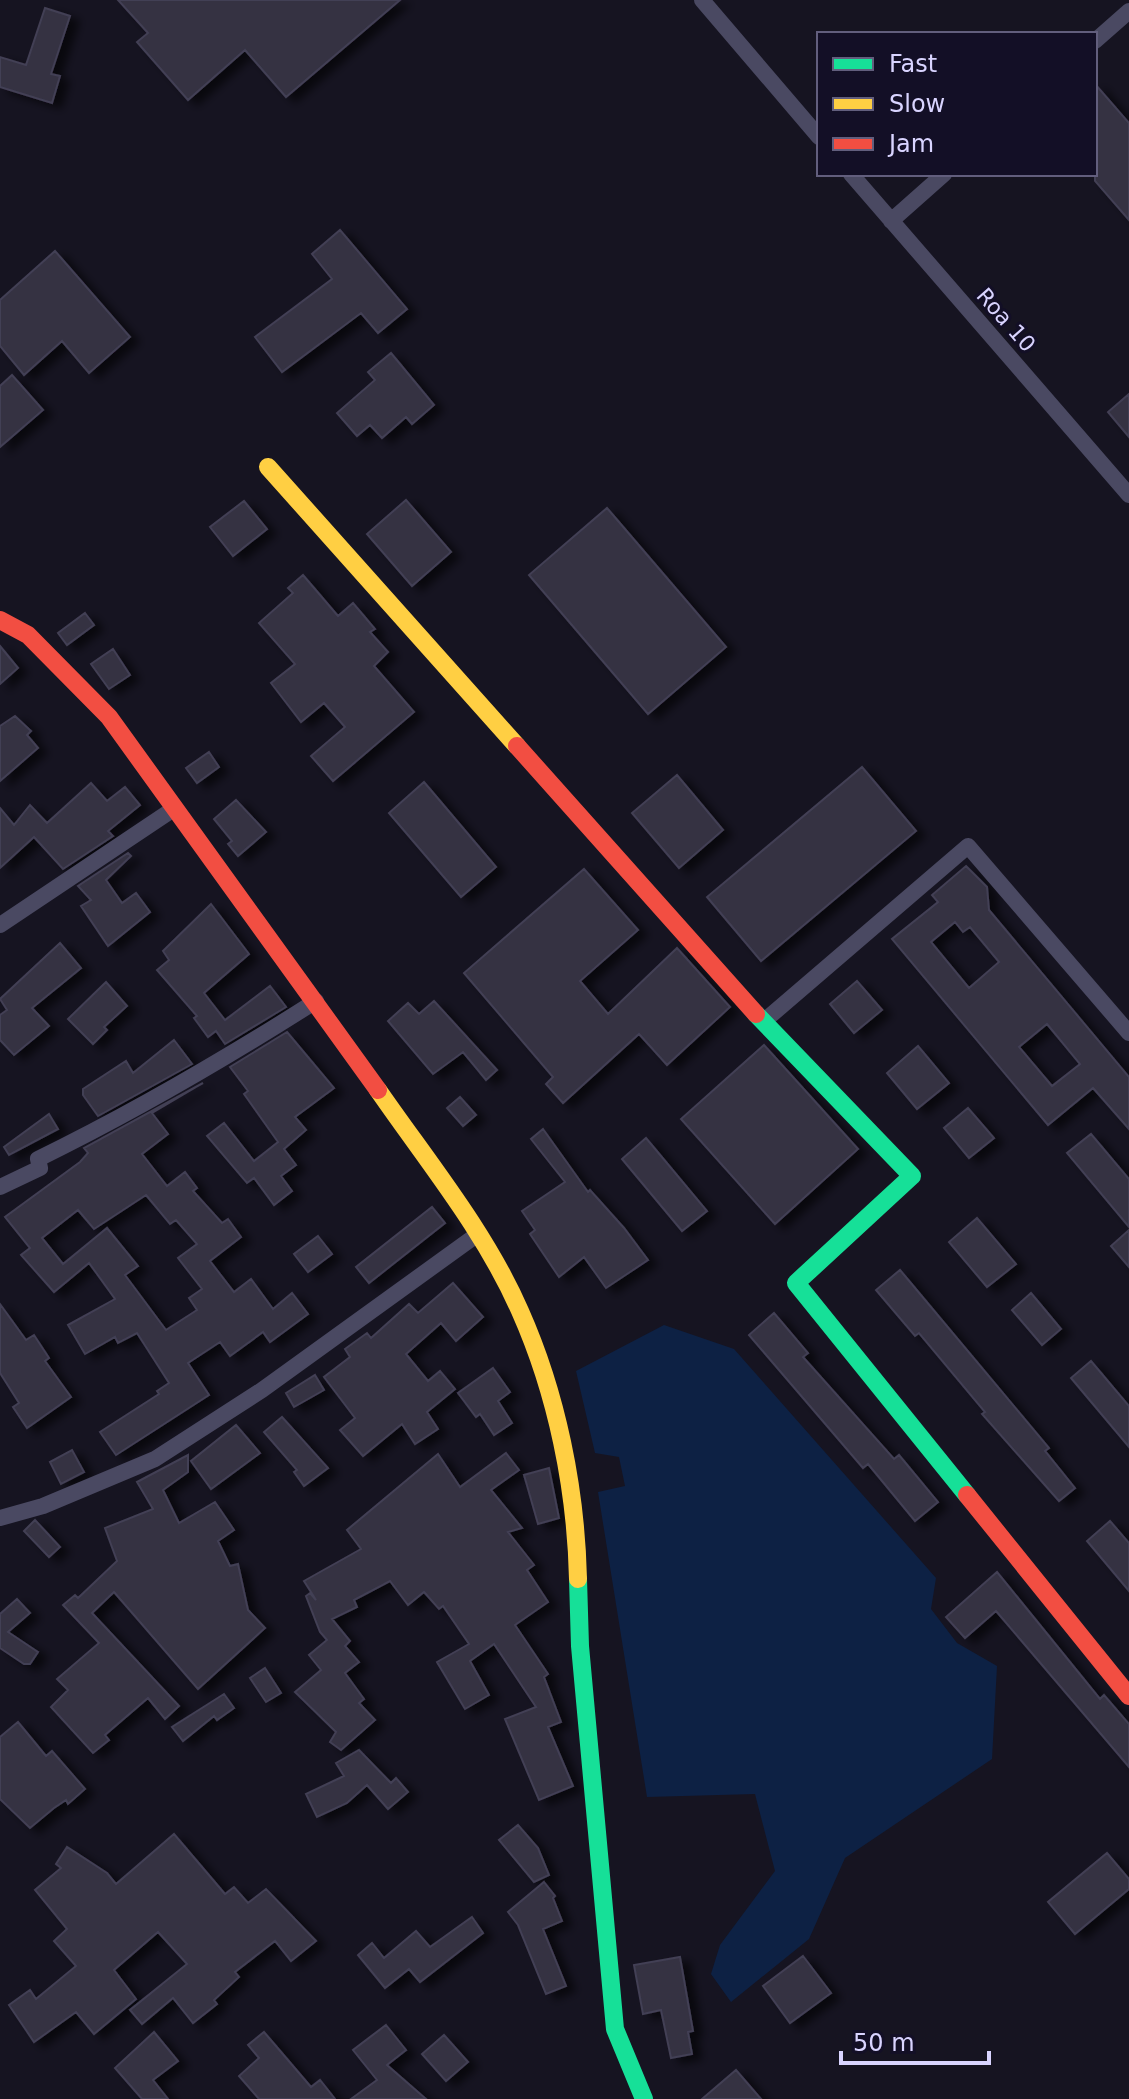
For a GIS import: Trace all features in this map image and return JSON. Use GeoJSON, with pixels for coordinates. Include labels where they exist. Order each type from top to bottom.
{"type":"FeatureCollection","features":[{"type":"Feature","properties":{"kind":"street"},"geometry":{"type":"LineString","coordinates":[[702,0],[817,135]]}},
{"type":"Feature","properties":{"kind":"street"},"geometry":{"type":"LineString","coordinates":[[1097,39],[1129,11]]}},
{"type":"Feature","properties":{"kind":"street","name":"Roa 10"},"geometry":{"type":"LineString","coordinates":[[853,176],[1129,495]]}},
{"type":"Feature","properties":{"kind":"street"},"geometry":{"type":"LineString","coordinates":[[891,221],[942,176]]}},
{"type":"Feature","properties":{"kind":"street"},"geometry":{"type":"LineString","coordinates":[[268,467],[763,1022],[912,1176],[796,1283],[1129,1696]]}},
{"type":"Feature","properties":{"kind":"street"},"geometry":{"type":"LineString","coordinates":[[0,620],[28,635],[109,717],[316,1001],[478,1234],[520,1311],[558,1422],[577,1534],[580,1646],[615,2029],[644,2099]]}},
{"type":"Feature","properties":{"kind":"street"},"geometry":{"type":"LineString","coordinates":[[0,925],[175,808]]}},
{"type":"Feature","properties":{"kind":"street"},"geometry":{"type":"LineString","coordinates":[[763,1022],[968,846],[1129,1033]]}},
{"type":"Feature","properties":{"kind":"street"},"geometry":{"type":"LineString","coordinates":[[0,1187],[40,1168],[38,1159],[177,1086],[316,1001]]}},
{"type":"Feature","properties":{"kind":"street"},"geometry":{"type":"LineString","coordinates":[[0,1518],[43,1506],[155,1459],[262,1390],[478,1234]]}},
{"type":"Feature","properties":{"kind":"water"},"geometry":{"type":"Polygon","coordinates":[[[664,1325],[734,1349],[936,1578],[931,1609],[957,1643],[997,1666],[992,1759],[845,1858],[809,1939],[731,2002],[711,1974],[720,1945],[775,1871],[755,1794],[647,1797],[598,1492],[625,1486],[619,1457],[595,1453],[576,1371],[664,1325]]]}},
{"type":"Feature","properties":{"kind":"building"},"geometry":{"type":"Polygon","coordinates":[[[118,0],[400,0],[286,97],[245,50],[188,100],[137,42],[148,33],[118,0]]]}},
{"type":"Feature","properties":{"kind":"building"},"geometry":{"type":"Polygon","coordinates":[[[45,8],[70,16],[51,74],[60,76],[52,103],[0,87],[0,57],[26,65],[45,8]]]}},
{"type":"Feature","properties":{"kind":"building"},"geometry":{"type":"Polygon","coordinates":[[[1097,86],[1129,123],[1129,220],[1095,181],[1097,86]]]}},
{"type":"Feature","properties":{"kind":"building"},"geometry":{"type":"Polygon","coordinates":[[[340,230],[407,309],[378,333],[361,313],[282,372],[255,337],[332,279],[312,254],[340,230]]]}},
{"type":"Feature","properties":{"kind":"building"},"geometry":{"type":"Polygon","coordinates":[[[55,251],[130,337],[89,373],[62,341],[24,375],[0,346],[0,300],[55,251]]]}},
{"type":"Feature","properties":{"kind":"building"},"geometry":{"type":"Polygon","coordinates":[[[391,353],[434,405],[412,424],[406,417],[382,438],[370,425],[357,436],[337,413],[375,380],[368,372],[391,353]]]}},
{"type":"Feature","properties":{"kind":"building"},"geometry":{"type":"Polygon","coordinates":[[[12,375],[43,410],[0,447],[0,386],[12,375]]]}},
{"type":"Feature","properties":{"kind":"building"},"geometry":{"type":"Polygon","coordinates":[[[1129,394],[1129,437],[1108,412],[1129,394]]]}},
{"type":"Feature","properties":{"kind":"building"},"geometry":{"type":"Polygon","coordinates":[[[406,500],[451,552],[412,586],[367,534],[406,500]]]}},
{"type":"Feature","properties":{"kind":"building"},"geometry":{"type":"Polygon","coordinates":[[[244,501],[267,529],[233,556],[210,527],[244,501]]]}},
{"type":"Feature","properties":{"kind":"building"},"geometry":{"type":"Polygon","coordinates":[[[607,508],[726,647],[648,714],[529,575],[607,508]]]}},
{"type":"Feature","properties":{"kind":"building"},"geometry":{"type":"Polygon","coordinates":[[[303,575],[338,616],[353,603],[375,629],[370,632],[388,652],[374,666],[414,712],[333,781],[311,756],[345,727],[324,703],[301,722],[271,683],[295,664],[259,623],[293,593],[288,588],[303,575]]]}},
{"type":"Feature","properties":{"kind":"building"},"geometry":{"type":"Polygon","coordinates":[[[85,613],[94,625],[67,645],[58,633],[85,613]]]}},
{"type":"Feature","properties":{"kind":"building"},"geometry":{"type":"Polygon","coordinates":[[[0,646],[18,668],[0,684],[0,646]]]}},
{"type":"Feature","properties":{"kind":"building"},"geometry":{"type":"Polygon","coordinates":[[[113,649],[130,675],[109,689],[91,664],[113,649]]]}},
{"type":"Feature","properties":{"kind":"building"},"geometry":{"type":"Polygon","coordinates":[[[15,716],[31,731],[27,735],[38,748],[0,781],[0,726],[15,716]]]}},
{"type":"Feature","properties":{"kind":"building"},"geometry":{"type":"Polygon","coordinates":[[[209,752],[219,767],[197,783],[186,768],[209,752]]]}},
{"type":"Feature","properties":{"kind":"building"},"geometry":{"type":"Polygon","coordinates":[[[862,767],[916,831],[761,961],[707,897],[862,767]]]}},
{"type":"Feature","properties":{"kind":"building"},"geometry":{"type":"Polygon","coordinates":[[[677,775],[723,830],[679,868],[632,813],[677,775]]]}},
{"type":"Feature","properties":{"kind":"building"},"geometry":{"type":"Polygon","coordinates":[[[424,782],[496,867],[461,897],[389,813],[424,782]]]}},
{"type":"Feature","properties":{"kind":"building"},"geometry":{"type":"Polygon","coordinates":[[[91,783],[107,801],[125,787],[140,805],[108,831],[113,836],[63,869],[34,837],[0,868],[0,808],[14,825],[30,805],[47,823],[91,783]]]}},
{"type":"Feature","properties":{"kind":"building"},"geometry":{"type":"Polygon","coordinates":[[[236,800],[266,832],[238,856],[228,844],[232,841],[214,819],[236,800]]]}},
{"type":"Feature","properties":{"kind":"building"},"geometry":{"type":"Polygon","coordinates":[[[128,853],[131,856],[106,880],[122,903],[136,893],[150,912],[108,946],[81,906],[91,900],[78,886],[128,853]]]}},
{"type":"Feature","properties":{"kind":"building"},"geometry":{"type":"Polygon","coordinates":[[[966,866],[987,887],[989,910],[1129,1077],[1129,1129],[1093,1088],[1048,1125],[892,939],[938,902],[932,895],[966,866]],[[955,922],[931,942],[969,988],[999,962],[970,927],[963,932],[955,922]],[[1047,1024],[1019,1047],[1052,1086],[1080,1064],[1047,1024]]]}},
{"type":"Feature","properties":{"kind":"building"},"geometry":{"type":"Polygon","coordinates":[[[584,869],[638,930],[580,981],[608,1014],[677,948],[730,1007],[667,1065],[639,1034],[563,1103],[546,1084],[553,1077],[464,973],[584,869]]]}},
{"type":"Feature","properties":{"kind":"building"},"geometry":{"type":"Polygon","coordinates":[[[211,904],[249,954],[204,993],[225,1020],[270,986],[286,1007],[225,1044],[216,1031],[208,1037],[194,1018],[197,1016],[157,970],[169,960],[163,951],[211,904]]]}},
{"type":"Feature","properties":{"kind":"building"},"geometry":{"type":"Polygon","coordinates":[[[60,943],[81,968],[32,1008],[49,1026],[14,1055],[0,1040],[0,1015],[7,1010],[0,999],[60,943]]]}},
{"type":"Feature","properties":{"kind":"building"},"geometry":{"type":"Polygon","coordinates":[[[857,981],[882,1010],[854,1033],[830,1004],[857,981]]]}},
{"type":"Feature","properties":{"kind":"building"},"geometry":{"type":"Polygon","coordinates":[[[106,982],[127,1006],[104,1027],[107,1030],[93,1044],[68,1019],[106,982]]]}},
{"type":"Feature","properties":{"kind":"building"},"geometry":{"type":"Polygon","coordinates":[[[434,1001],[497,1070],[486,1080],[463,1052],[433,1074],[388,1021],[408,1003],[419,1014],[434,1001]]]}},
{"type":"Feature","properties":{"kind":"building"},"geometry":{"type":"Polygon","coordinates":[[[287,1032],[334,1088],[295,1117],[306,1130],[284,1149],[296,1165],[281,1176],[292,1191],[274,1205],[254,1178],[247,1183],[207,1136],[224,1123],[254,1161],[278,1142],[244,1094],[248,1091],[230,1067],[287,1032]]]}},
{"type":"Feature","properties":{"kind":"building"},"geometry":{"type":"Polygon","coordinates":[[[174,1040],[192,1064],[98,1116],[83,1095],[83,1089],[126,1061],[133,1073],[174,1040]]]}},
{"type":"Feature","properties":{"kind":"building"},"geometry":{"type":"Polygon","coordinates":[[[764,1045],[858,1149],[775,1224],[681,1119],[764,1045]]]}},
{"type":"Feature","properties":{"kind":"building"},"geometry":{"type":"Polygon","coordinates":[[[918,1046],[949,1083],[917,1109],[887,1073],[918,1046]]]}},
{"type":"Feature","properties":{"kind":"building"},"geometry":{"type":"Polygon","coordinates":[[[203,1083],[152,1113],[168,1134],[142,1154],[167,1186],[185,1172],[197,1188],[193,1191],[222,1223],[228,1219],[241,1237],[210,1261],[234,1292],[251,1279],[273,1309],[292,1293],[308,1314],[270,1342],[263,1332],[230,1356],[220,1342],[188,1363],[209,1395],[116,1455],[100,1432],[159,1394],[157,1391],[169,1383],[137,1333],[118,1343],[115,1337],[85,1354],[68,1325],[115,1299],[89,1263],[54,1292],[21,1255],[30,1248],[5,1217],[80,1162],[88,1153],[84,1148],[203,1083]],[[146,1195],[94,1229],[78,1210],[42,1238],[63,1264],[107,1228],[138,1266],[125,1275],[166,1330],[197,1310],[189,1298],[202,1289],[178,1258],[197,1244],[176,1220],[170,1224],[146,1195]]]}},
{"type":"Feature","properties":{"kind":"building"},"geometry":{"type":"Polygon","coordinates":[[[460,1097],[476,1115],[463,1126],[447,1108],[460,1097]]]}},
{"type":"Feature","properties":{"kind":"building"},"geometry":{"type":"Polygon","coordinates":[[[968,1108],[994,1138],[969,1158],[944,1128],[968,1108]]]}},
{"type":"Feature","properties":{"kind":"building"},"geometry":{"type":"Polygon","coordinates":[[[49,1114],[58,1129],[9,1155],[4,1147],[49,1114]]]}},
{"type":"Feature","properties":{"kind":"building"},"geometry":{"type":"Polygon","coordinates":[[[543,1129],[588,1192],[590,1190],[624,1228],[648,1260],[606,1288],[584,1257],[559,1277],[530,1234],[535,1230],[522,1211],[565,1182],[531,1139],[543,1129]]]}},
{"type":"Feature","properties":{"kind":"building"},"geometry":{"type":"Polygon","coordinates":[[[1091,1134],[1129,1179],[1129,1227],[1067,1153],[1091,1134]]]}},
{"type":"Feature","properties":{"kind":"building"},"geometry":{"type":"Polygon","coordinates":[[[646,1138],[707,1211],[682,1231],[622,1159],[646,1138]]]}},
{"type":"Feature","properties":{"kind":"building"},"geometry":{"type":"Polygon","coordinates":[[[432,1207],[445,1223],[369,1283],[356,1267],[432,1207]]]}},
{"type":"Feature","properties":{"kind":"building"},"geometry":{"type":"Polygon","coordinates":[[[977,1218],[1016,1264],[987,1287],[949,1242],[977,1218]]]}},
{"type":"Feature","properties":{"kind":"building"},"geometry":{"type":"Polygon","coordinates":[[[1129,1230],[1129,1267],[1111,1246],[1129,1230]]]}},
{"type":"Feature","properties":{"kind":"building"},"geometry":{"type":"Polygon","coordinates":[[[318,1236],[332,1254],[308,1272],[294,1254],[318,1236]]]}},
{"type":"Feature","properties":{"kind":"building"},"geometry":{"type":"Polygon","coordinates":[[[900,1270],[1049,1448],[1045,1451],[1075,1488],[1059,1501],[982,1414],[985,1412],[919,1333],[915,1336],[876,1290],[900,1270]]]}},
{"type":"Feature","properties":{"kind":"building"},"geometry":{"type":"Polygon","coordinates":[[[453,1283],[483,1317],[456,1341],[441,1323],[406,1354],[428,1381],[440,1371],[455,1389],[427,1412],[438,1429],[415,1444],[402,1424],[363,1456],[340,1430],[355,1418],[324,1377],[350,1357],[345,1349],[367,1333],[371,1338],[409,1304],[418,1313],[453,1283]]]}},
{"type":"Feature","properties":{"kind":"building"},"geometry":{"type":"Polygon","coordinates":[[[1031,1293],[1061,1329],[1042,1345],[1012,1310],[1031,1293]]]}},
{"type":"Feature","properties":{"kind":"building"},"geometry":{"type":"Polygon","coordinates":[[[0,1304],[26,1340],[34,1335],[49,1358],[45,1361],[71,1397],[27,1428],[13,1407],[19,1403],[0,1373],[0,1304]]]}},
{"type":"Feature","properties":{"kind":"building"},"geometry":{"type":"Polygon","coordinates":[[[774,1313],[808,1353],[803,1357],[894,1459],[899,1455],[938,1502],[915,1521],[868,1464],[863,1468],[749,1335],[774,1313]]]}},
{"type":"Feature","properties":{"kind":"building"},"geometry":{"type":"Polygon","coordinates":[[[1091,1361],[1129,1406],[1129,1447],[1071,1378],[1091,1361]]]}},
{"type":"Feature","properties":{"kind":"building"},"geometry":{"type":"Polygon","coordinates":[[[493,1368],[510,1392],[498,1401],[512,1423],[494,1435],[480,1414],[476,1417],[458,1393],[493,1368]]]}},
{"type":"Feature","properties":{"kind":"building"},"geometry":{"type":"Polygon","coordinates":[[[315,1375],[324,1390],[294,1407],[286,1393],[315,1375]]]}},
{"type":"Feature","properties":{"kind":"building"},"geometry":{"type":"Polygon","coordinates":[[[282,1417],[328,1468],[304,1486],[294,1472],[297,1470],[264,1432],[282,1417]]]}},
{"type":"Feature","properties":{"kind":"building"},"geometry":{"type":"Polygon","coordinates":[[[236,1425],[260,1453],[211,1489],[191,1461],[236,1425]]]}},
{"type":"Feature","properties":{"kind":"building"},"geometry":{"type":"Polygon","coordinates":[[[72,1450],[84,1472],[61,1484],[50,1462],[72,1450]]]}},
{"type":"Feature","properties":{"kind":"building"},"geometry":{"type":"Polygon","coordinates":[[[506,1453],[519,1470],[491,1490],[522,1528],[508,1532],[534,1565],[527,1570],[548,1602],[515,1625],[548,1674],[544,1677],[561,1722],[548,1727],[573,1786],[539,1800],[505,1719],[536,1707],[494,1644],[470,1661],[489,1695],[465,1709],[437,1662],[469,1644],[443,1606],[439,1609],[424,1592],[408,1605],[390,1581],[354,1600],[357,1607],[332,1619],[350,1641],[345,1646],[359,1662],[345,1673],[364,1699],[359,1703],[375,1720],[341,1750],[330,1742],[336,1732],[295,1692],[321,1670],[309,1655],[327,1640],[320,1632],[306,1596],[310,1593],[316,1600],[304,1581],[361,1549],[347,1530],[438,1454],[460,1487],[506,1453]]]}},
{"type":"Feature","properties":{"kind":"building"},"geometry":{"type":"Polygon","coordinates":[[[188,1455],[188,1472],[163,1490],[179,1523],[215,1502],[234,1530],[218,1541],[230,1566],[238,1564],[248,1610],[265,1628],[198,1689],[114,1592],[92,1613],[179,1706],[165,1719],[148,1698],[105,1735],[109,1740],[93,1753],[51,1707],[68,1690],[57,1679],[99,1643],[63,1605],[75,1595],[78,1598],[117,1561],[105,1528],[153,1509],[137,1482],[188,1455]]]}},
{"type":"Feature","properties":{"kind":"building"},"geometry":{"type":"Polygon","coordinates":[[[549,1468],[559,1518],[538,1524],[524,1475],[549,1468]]]}},
{"type":"Feature","properties":{"kind":"building"},"geometry":{"type":"Polygon","coordinates":[[[35,1520],[60,1547],[49,1557],[24,1531],[35,1520]]]}},
{"type":"Feature","properties":{"kind":"building"},"geometry":{"type":"Polygon","coordinates":[[[1110,1521],[1129,1543],[1129,1591],[1087,1541],[1110,1521]]]}},
{"type":"Feature","properties":{"kind":"building"},"geometry":{"type":"Polygon","coordinates":[[[997,1572],[1100,1699],[1104,1695],[1129,1724],[1129,1767],[996,1611],[965,1638],[946,1617],[997,1572]]]}},
{"type":"Feature","properties":{"kind":"building"},"geometry":{"type":"Polygon","coordinates":[[[17,1599],[30,1613],[8,1632],[38,1652],[30,1664],[24,1664],[0,1648],[0,1614],[17,1599]]]}},
{"type":"Feature","properties":{"kind":"building"},"geometry":{"type":"Polygon","coordinates":[[[265,1668],[281,1693],[266,1702],[250,1678],[265,1668]]]}},
{"type":"Feature","properties":{"kind":"building"},"geometry":{"type":"Polygon","coordinates":[[[224,1694],[234,1708],[217,1720],[214,1716],[183,1741],[172,1727],[224,1694]]]}},
{"type":"Feature","properties":{"kind":"building"},"geometry":{"type":"Polygon","coordinates":[[[18,1722],[46,1756],[52,1751],[85,1789],[68,1804],[66,1800],[54,1808],[30,1828],[0,1799],[0,1737],[18,1722]]]}},
{"type":"Feature","properties":{"kind":"building"},"geometry":{"type":"Polygon","coordinates":[[[359,1750],[391,1783],[396,1778],[408,1792],[388,1809],[367,1785],[347,1803],[317,1817],[306,1794],[344,1776],[336,1763],[359,1750]]]}},
{"type":"Feature","properties":{"kind":"building"},"geometry":{"type":"Polygon","coordinates":[[[518,1825],[538,1848],[549,1875],[534,1882],[499,1840],[518,1825]]]}},
{"type":"Feature","properties":{"kind":"building"},"geometry":{"type":"Polygon","coordinates":[[[174,1834],[225,1894],[234,1887],[248,1903],[266,1889],[316,1941],[291,1961],[275,1941],[235,1972],[239,1977],[214,2000],[217,2004],[193,2023],[173,1998],[142,2024],[130,2010],[187,1964],[158,1932],[114,1970],[136,1999],[94,2034],[76,2012],[34,2042],[9,2005],[30,1990],[36,1999],[76,1966],[54,1941],[67,1929],[35,1890],[61,1868],[56,1864],[67,1847],[107,1873],[116,1884],[174,1834]]]}},
{"type":"Feature","properties":{"kind":"building"},"geometry":{"type":"Polygon","coordinates":[[[1107,1853],[1129,1879],[1129,1889],[1075,1934],[1048,1902],[1107,1853]]]}},
{"type":"Feature","properties":{"kind":"building"},"geometry":{"type":"Polygon","coordinates":[[[544,1882],[555,1896],[553,1898],[562,1921],[543,1929],[566,1986],[546,1994],[518,1925],[508,1912],[544,1882]]]}},
{"type":"Feature","properties":{"kind":"building"},"geometry":{"type":"Polygon","coordinates":[[[472,1917],[483,1933],[420,1982],[409,1969],[385,1988],[358,1955],[372,1943],[384,1958],[416,1931],[430,1947],[472,1917]]]}},
{"type":"Feature","properties":{"kind":"building"},"geometry":{"type":"Polygon","coordinates":[[[803,1956],[831,1993],[790,2023],[763,1986],[803,1956]]]}},
{"type":"Feature","properties":{"kind":"building"},"geometry":{"type":"Polygon","coordinates":[[[680,1957],[693,2031],[688,2032],[692,2054],[671,2058],[661,2010],[643,2014],[634,1965],[680,1957]]]}},
{"type":"Feature","properties":{"kind":"building"},"geometry":{"type":"Polygon","coordinates":[[[386,2025],[406,2050],[387,2065],[426,2099],[351,2099],[377,2080],[353,2050],[386,2025]]]}},
{"type":"Feature","properties":{"kind":"building"},"geometry":{"type":"Polygon","coordinates":[[[154,2032],[178,2061],[153,2080],[168,2099],[142,2099],[115,2068],[154,2032]]]}},
{"type":"Feature","properties":{"kind":"building"},"geometry":{"type":"Polygon","coordinates":[[[264,2032],[311,2087],[320,2080],[335,2099],[259,2099],[239,2076],[259,2058],[248,2045],[264,2032]]]}},
{"type":"Feature","properties":{"kind":"building"},"geometry":{"type":"Polygon","coordinates":[[[444,2035],[468,2062],[446,2081],[422,2054],[444,2035]]]}},
{"type":"Feature","properties":{"kind":"building"},"geometry":{"type":"Polygon","coordinates":[[[736,2070],[761,2099],[702,2099],[736,2070]]]}},
{"type":"Feature","properties":{"kind":"traffic: fast"},"geometry":{"type":"LineString","coordinates":[[756,1014],[912,1176],[796,1283],[967,1495]]}},
{"type":"Feature","properties":{"kind":"traffic: fast"},"geometry":{"type":"LineString","coordinates":[[578,1579],[580,1646],[615,2029],[644,2099]]}},
{"type":"Feature","properties":{"kind":"traffic: slow"},"geometry":{"type":"LineString","coordinates":[[268,467],[517,746]]}},
{"type":"Feature","properties":{"kind":"traffic: slow"},"geometry":{"type":"LineString","coordinates":[[378,1090],[490,1253],[520,1311],[544,1375],[562,1442],[573,1511],[578,1579]]}},
{"type":"Feature","properties":{"kind":"traffic: jam"},"geometry":{"type":"LineString","coordinates":[[0,620],[28,635],[109,717],[378,1090]]}},
{"type":"Feature","properties":{"kind":"traffic: jam"},"geometry":{"type":"LineString","coordinates":[[517,746],[756,1014]]}},
{"type":"Feature","properties":{"kind":"traffic: jam"},"geometry":{"type":"LineString","coordinates":[[967,1495],[1129,1696]]}}]}
